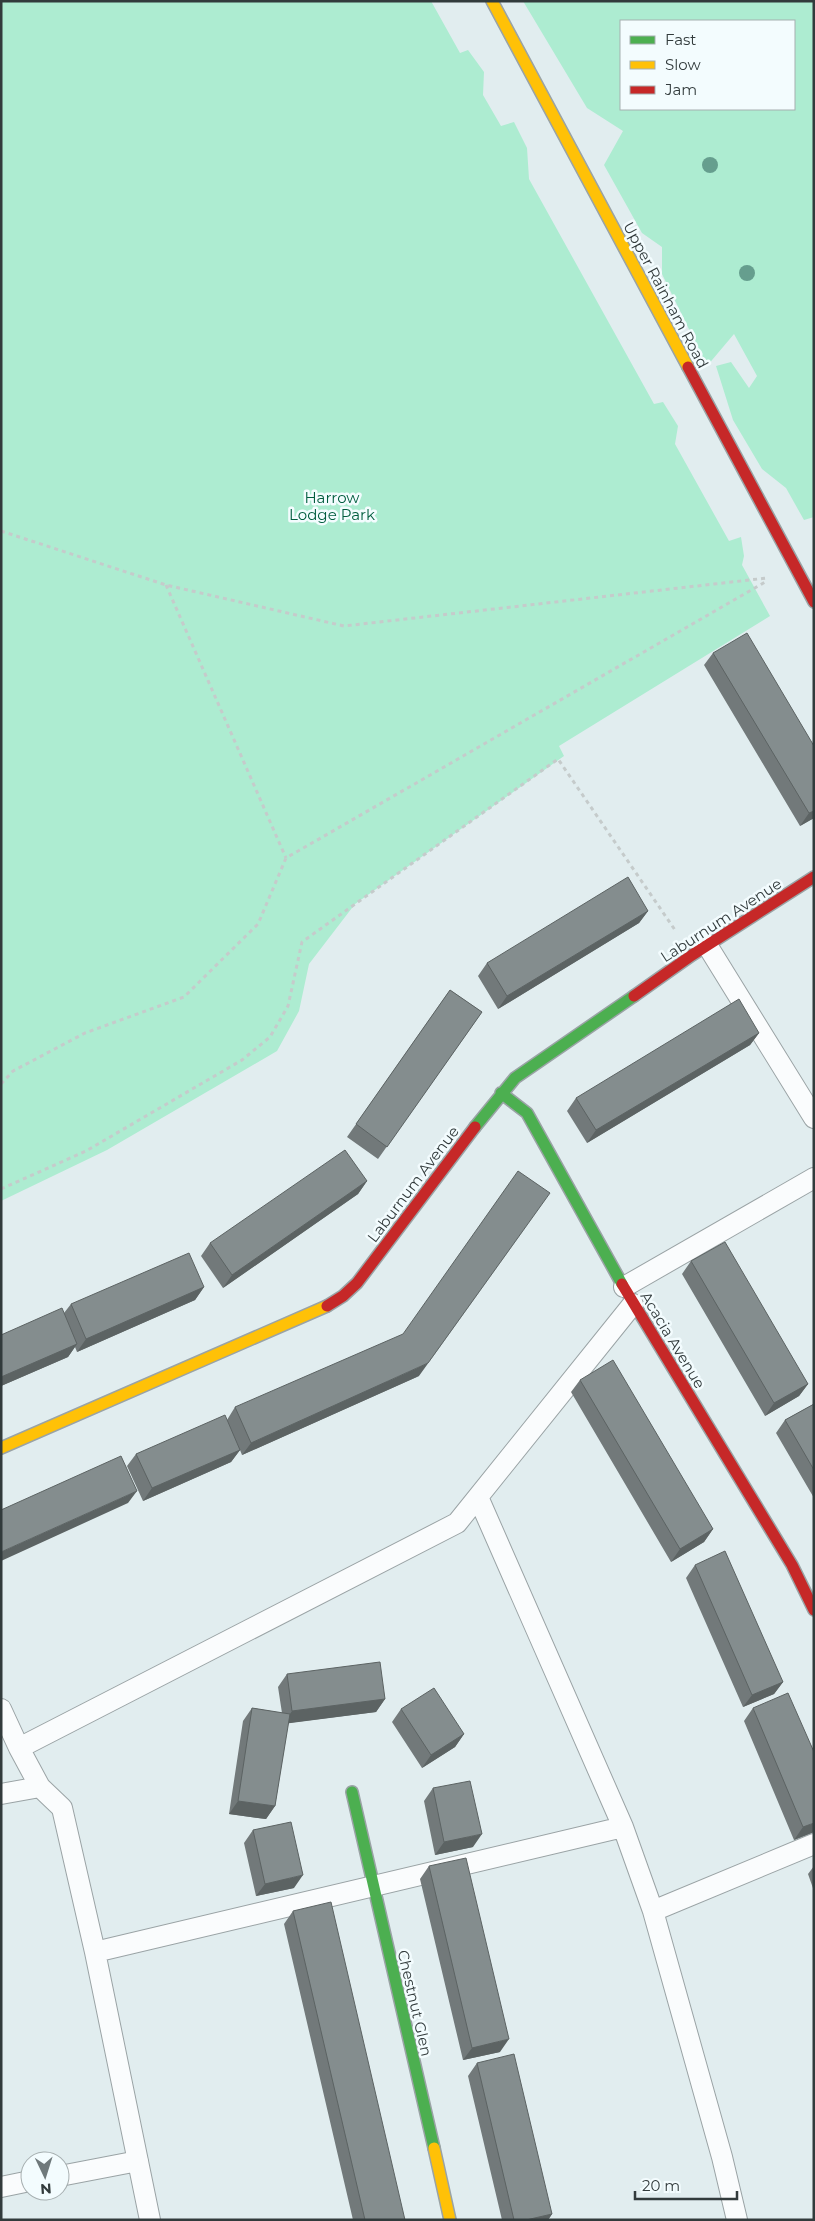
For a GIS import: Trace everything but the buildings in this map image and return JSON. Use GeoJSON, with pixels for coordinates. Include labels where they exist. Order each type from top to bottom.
{"type":"FeatureCollection","features":[{"type":"Feature","properties":{"kind":"street","name":"Upper Rainham Road"},"geometry":{"type":"LineString","coordinates":[[492,1],[814,602]]}},
{"type":"Feature","properties":{"kind":"street","name":"Laburnum Avenue"},"geometry":{"type":"LineString","coordinates":[[1,1448],[328,1305],[343,1296],[357,1283],[500,1092],[515,1078],[700,950],[814,877]]}},
{"type":"Feature","properties":{"kind":"street","name":"Acacia Avenue"},"geometry":{"type":"LineString","coordinates":[[500,1092],[527,1113],[628,1296],[792,1564],[814,1610]]}},
{"type":"Feature","properties":{"kind":"street","name":"Chestnut Glen"},"geometry":{"type":"LineString","coordinates":[[352,1792],[450,2220]]}},
{"type":"Feature","properties":{"kind":"lane"},"geometry":{"type":"LineString","coordinates":[[700,950],[814,1118]]}},
{"type":"Feature","properties":{"kind":"lane"},"geometry":{"type":"LineString","coordinates":[[19,1748],[457,1523],[628,1296],[814,1178]]}},
{"type":"Feature","properties":{"kind":"lane"},"geometry":{"type":"LineString","coordinates":[[478,1497],[623,1827],[653,1911],[738,2220]]}},
{"type":"Feature","properties":{"kind":"lane"},"geometry":{"type":"LineString","coordinates":[[1,1709],[40,1788],[62,1808],[96,1952],[150,2220]]}},
{"type":"Feature","properties":{"kind":"lane"},"geometry":{"type":"LineString","coordinates":[[1,1794],[40,1788]]}},
{"type":"Feature","properties":{"kind":"lane"},"geometry":{"type":"LineString","coordinates":[[96,1952],[623,1827]]}},
{"type":"Feature","properties":{"kind":"lane"},"geometry":{"type":"LineString","coordinates":[[653,1911],[814,1844]]}},
{"type":"Feature","properties":{"kind":"lane"},"geometry":{"type":"LineString","coordinates":[[70,2174],[138,2162]]}},
{"type":"Feature","properties":{"kind":"lane"},"geometry":{"type":"LineString","coordinates":[[1,2187],[20,2183]]}},
{"type":"Feature","properties":{"kind":"path"},"geometry":{"type":"LineString","coordinates":[[1,531],[166,585],[344,626],[772,578],[286,858],[258,924],[184,998],[85,1033],[13,1071],[1,1084]]}},
{"type":"Feature","properties":{"kind":"path"},"geometry":{"type":"LineString","coordinates":[[166,585],[286,858]]}},
{"type":"Feature","properties":{"kind":"path"},"geometry":{"type":"LineString","coordinates":[[1,1189],[86,1151],[242,1060],[270,1037],[288,1006],[302,942],[558,759],[700,950]]}},
{"type":"Feature","properties":{"kind":"green space","name":"Harrow Lodge Park"},"geometry":{"type":"Polygon","coordinates":[[[1,1],[431,1],[460,53],[468,50],[484,72],[483,95],[501,126],[514,122],[527,148],[529,179],[654,404],[663,402],[678,426],[675,444],[729,541],[741,537],[744,556],[742,565],[770,616],[559,746],[564,756],[355,904],[309,964],[299,1011],[277,1051],[107,1150],[1,1201],[1,1]]]}},
{"type":"Feature","properties":{"kind":"green space"},"geometry":{"type":"Polygon","coordinates":[[[523,1],[814,1],[814,517],[804,520],[786,488],[762,469],[733,420],[716,366],[731,362],[749,388],[757,376],[734,334],[707,366],[662,274],[662,247],[642,233],[604,165],[623,131],[587,108],[523,1]]]}},
{"type":"Feature","properties":{"kind":"traffic: fast"},"geometry":{"type":"LineString","coordinates":[[475,1127],[515,1078],[634,996]]}},
{"type":"Feature","properties":{"kind":"traffic: fast"},"geometry":{"type":"LineString","coordinates":[[501,1093],[527,1113],[622,1284]]}},
{"type":"Feature","properties":{"kind":"traffic: fast"},"geometry":{"type":"LineString","coordinates":[[352,1792],[434,2148]]}},
{"type":"Feature","properties":{"kind":"traffic: slow"},"geometry":{"type":"LineString","coordinates":[[492,1],[688,367]]}},
{"type":"Feature","properties":{"kind":"traffic: slow"},"geometry":{"type":"LineString","coordinates":[[1,1448],[327,1306]]}},
{"type":"Feature","properties":{"kind":"traffic: slow"},"geometry":{"type":"LineString","coordinates":[[434,2148],[450,2220]]}},
{"type":"Feature","properties":{"kind":"traffic: jam"},"geometry":{"type":"LineString","coordinates":[[688,367],[814,602]]}},
{"type":"Feature","properties":{"kind":"traffic: jam"},"geometry":{"type":"LineString","coordinates":[[634,996],[692,955],[814,877]]}},
{"type":"Feature","properties":{"kind":"traffic: jam"},"geometry":{"type":"LineString","coordinates":[[327,1306],[343,1296],[357,1283],[475,1127]]}},
{"type":"Feature","properties":{"kind":"traffic: jam"},"geometry":{"type":"LineString","coordinates":[[622,1284],[792,1565],[814,1610]]}}]}
